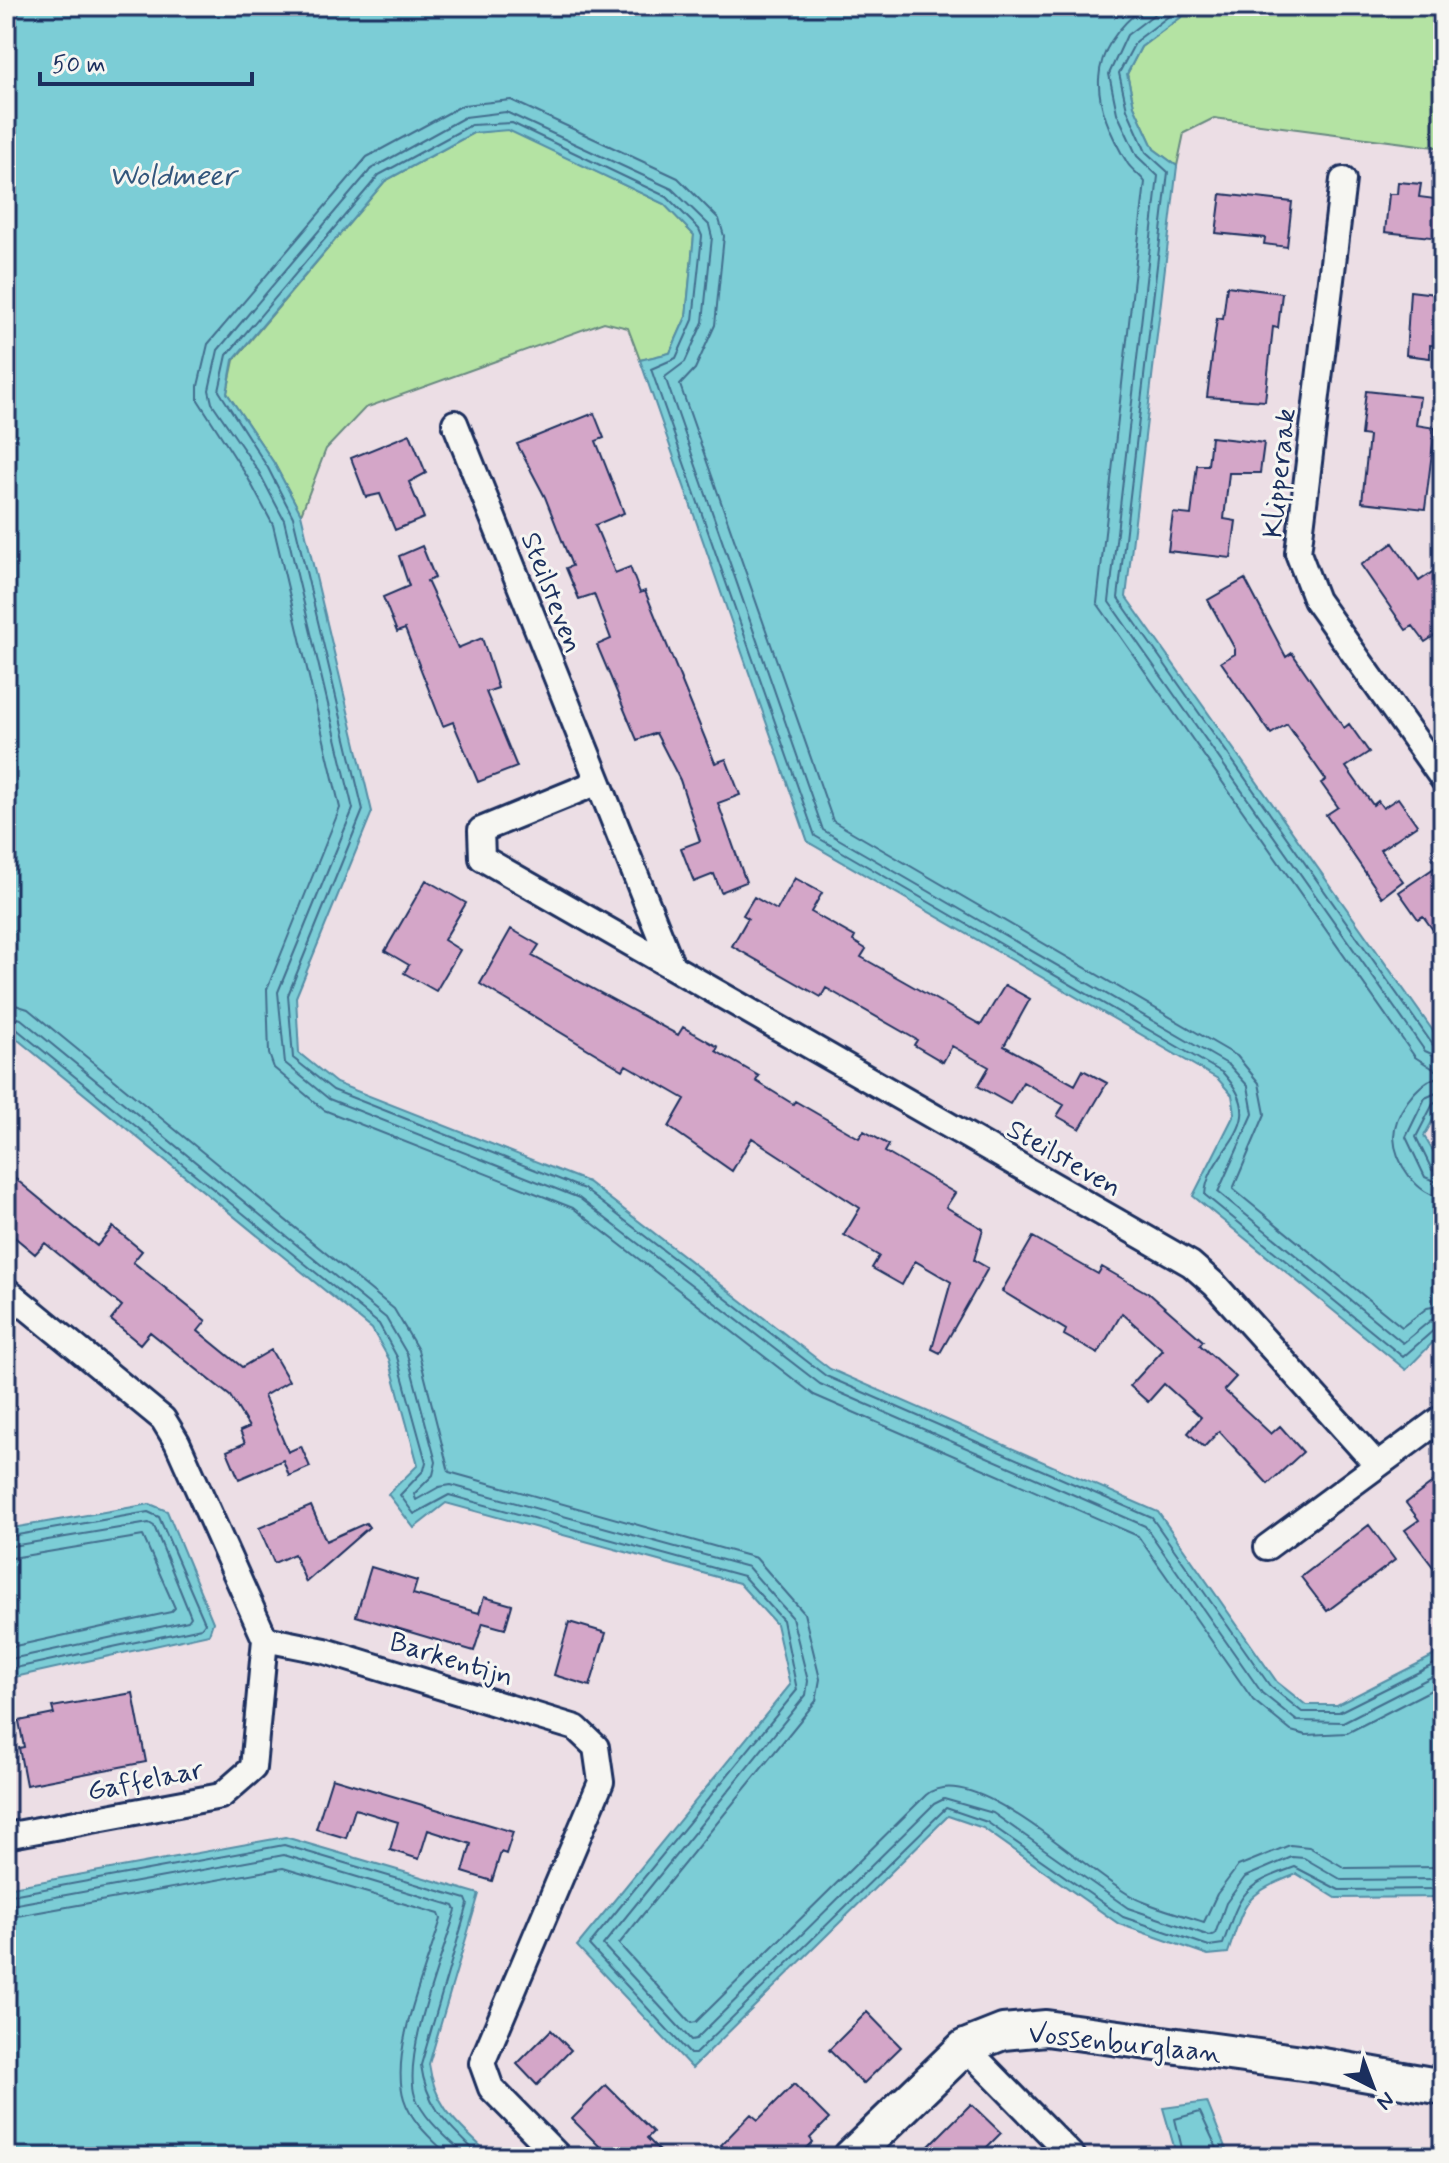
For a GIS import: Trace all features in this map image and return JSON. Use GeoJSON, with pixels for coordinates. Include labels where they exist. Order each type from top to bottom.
{"type":"FeatureCollection","features":[{"type":"Feature","properties":{"kind":"street","name":"Klipperaak"},"geometry":{"type":"LineString","coordinates":[[1343,180],[1298,553],[1316,600],[1443,779]]}},
{"type":"Feature","properties":{"kind":"street","name":"Steilsteven"},"geometry":{"type":"LineString","coordinates":[[455,423],[596,783],[672,966]]}},
{"type":"Feature","properties":{"kind":"street","name":"Steilsteven"},"geometry":{"type":"LineString","coordinates":[[596,783],[481,830],[482,858],[1191,1264],[1215,1285],[1377,1465]]}},
{"type":"Feature","properties":{"kind":"street"},"geometry":{"type":"LineString","coordinates":[[6,1290],[163,1419],[177,1442],[265,1639]]}},
{"type":"Feature","properties":{"kind":"street"},"geometry":{"type":"LineString","coordinates":[[1267,1547],[1443,1417]]}},
{"type":"Feature","properties":{"kind":"street","name":"Gaffelaar"},"geometry":{"type":"LineString","coordinates":[[6,1836],[221,1796],[253,1768],[265,1639]]}},
{"type":"Feature","properties":{"kind":"street","name":"Barkentijn"},"geometry":{"type":"LineString","coordinates":[[265,1639],[325,1651],[576,1728],[596,1747],[601,1782],[482,2063],[491,2088],[559,2157]]}},
{"type":"Feature","properties":{"kind":"street","name":"Vossenburglaan"},"geometry":{"type":"LineString","coordinates":[[851,2157],[965,2047],[1003,2032],[1046,2028],[1317,2065],[1443,2087]]}},
{"type":"Feature","properties":{"kind":"street"},"geometry":{"type":"LineString","coordinates":[[965,2047],[1073,2157]]}},
{"type":"Feature","properties":{"kind":"green space"},"geometry":{"type":"Polygon","coordinates":[[[1196,6],[1437,6],[1443,11],[1443,148],[1214,118],[1184,133],[1177,166],[1154,149],[1134,106],[1127,74],[1141,47],[1196,6]]]}},
{"type":"Feature","properties":{"kind":"green space"},"geometry":{"type":"Polygon","coordinates":[[[508,129],[664,204],[694,235],[686,317],[670,353],[640,360],[628,328],[604,322],[365,408],[326,449],[301,514],[274,463],[227,393],[234,360],[385,181],[473,133],[508,129]]]}},
{"type":"Feature","properties":{"kind":"water","name":"Woldmeer"},"geometry":{"type":"Polygon","coordinates":[[[6,6],[1196,6],[1141,47],[1127,74],[1134,106],[1154,149],[1177,166],[1126,597],[1443,1045],[1443,1102],[1424,1136],[1443,1168],[1442,1333],[1406,1370],[1193,1196],[1235,1113],[1232,1095],[1218,1079],[808,842],[640,360],[670,353],[686,317],[694,235],[664,204],[508,130],[473,133],[385,181],[233,360],[227,393],[274,463],[301,514],[372,812],[296,997],[299,1053],[336,1083],[588,1182],[830,1369],[1158,1512],[1277,1682],[1306,1705],[1337,1705],[1443,1651],[1443,1897],[1336,1898],[1297,1874],[1256,1894],[1244,1910],[1228,1953],[1208,1955],[1119,1924],[983,1828],[948,1816],[692,2068],[577,1946],[790,1685],[776,1624],[739,1583],[446,1503],[414,1528],[388,1494],[418,1465],[389,1359],[372,1329],[6,1030],[6,6]]]}},
{"type":"Feature","properties":{"kind":"water"},"geometry":{"type":"Polygon","coordinates":[[[150,1504],[167,1511],[213,1622],[209,1634],[6,1679],[6,1529],[150,1504]]]}},
{"type":"Feature","properties":{"kind":"water"},"geometry":{"type":"Polygon","coordinates":[[[285,1837],[479,1894],[429,2064],[443,2105],[492,2157],[6,2157],[6,1888],[285,1837]]]}},
{"type":"Feature","properties":{"kind":"water"},"geometry":{"type":"Polygon","coordinates":[[[1207,2102],[1229,2157],[1177,2157],[1163,2108],[1207,2102]]]}},
{"type":"Feature","properties":{"kind":"building"},"geometry":{"type":"Polygon","coordinates":[[[1398,182],[1421,184],[1419,197],[1443,200],[1440,238],[1385,232],[1389,194],[1397,194],[1398,182]]]}},
{"type":"Feature","properties":{"kind":"building"},"geometry":{"type":"Polygon","coordinates":[[[1221,194],[1292,202],[1287,247],[1264,244],[1265,238],[1216,233],[1221,194]]]}},
{"type":"Feature","properties":{"kind":"building"},"geometry":{"type":"Polygon","coordinates":[[[1227,286],[1282,293],[1278,328],[1273,327],[1265,401],[1207,397],[1217,318],[1223,319],[1227,286]]]}},
{"type":"Feature","properties":{"kind":"building"},"geometry":{"type":"Polygon","coordinates":[[[1410,291],[1443,295],[1443,346],[1430,345],[1430,358],[1406,355],[1410,291]]]}},
{"type":"Feature","properties":{"kind":"building"},"geometry":{"type":"Polygon","coordinates":[[[1366,391],[1420,397],[1416,425],[1435,428],[1425,509],[1362,502],[1369,436],[1361,435],[1366,391]]]}},
{"type":"Feature","properties":{"kind":"building"},"geometry":{"type":"Polygon","coordinates":[[[594,413],[604,438],[596,441],[624,513],[595,525],[615,573],[630,567],[640,593],[645,591],[715,763],[726,759],[740,795],[718,803],[746,882],[721,892],[714,874],[694,882],[681,848],[700,841],[680,780],[656,733],[637,740],[597,645],[611,639],[594,594],[579,599],[566,568],[572,566],[545,497],[517,444],[594,413]]]}},
{"type":"Feature","properties":{"kind":"building"},"geometry":{"type":"Polygon","coordinates":[[[410,434],[426,473],[409,482],[424,518],[395,530],[380,494],[366,497],[351,458],[410,434]]]}},
{"type":"Feature","properties":{"kind":"building"},"geometry":{"type":"Polygon","coordinates":[[[1211,437],[1264,443],[1260,473],[1229,473],[1224,519],[1236,521],[1231,558],[1168,551],[1173,513],[1191,515],[1197,465],[1208,465],[1211,437]]]}},
{"type":"Feature","properties":{"kind":"building"},"geometry":{"type":"Polygon","coordinates":[[[1393,543],[1419,581],[1434,571],[1443,584],[1443,630],[1425,642],[1413,626],[1406,630],[1361,565],[1393,543]]]}},
{"type":"Feature","properties":{"kind":"building"},"geometry":{"type":"Polygon","coordinates":[[[422,546],[435,578],[427,581],[458,648],[482,638],[498,688],[486,692],[517,767],[478,782],[453,722],[443,726],[405,629],[397,632],[383,597],[409,586],[399,556],[422,546]]]}},
{"type":"Feature","properties":{"kind":"building"},"geometry":{"type":"Polygon","coordinates":[[[1245,579],[1286,657],[1292,653],[1344,728],[1349,724],[1369,752],[1346,767],[1373,805],[1378,801],[1383,808],[1398,798],[1417,825],[1380,850],[1403,881],[1382,897],[1326,815],[1338,807],[1321,783],[1326,780],[1287,724],[1271,734],[1221,662],[1235,654],[1235,649],[1208,600],[1245,579]]]}},
{"type":"Feature","properties":{"kind":"building"},"geometry":{"type":"Polygon","coordinates":[[[1443,862],[1443,944],[1423,916],[1418,919],[1399,892],[1443,862]]]}},
{"type":"Feature","properties":{"kind":"building"},"geometry":{"type":"Polygon","coordinates":[[[795,878],[822,893],[811,912],[855,937],[853,941],[866,949],[861,957],[981,1025],[1005,985],[1030,999],[1004,1046],[1075,1085],[1083,1070],[1107,1083],[1080,1129],[1057,1116],[1064,1105],[1023,1082],[1010,1104],[978,1086],[989,1067],[952,1046],[943,1062],[914,1045],[917,1040],[826,988],[821,997],[732,946],[748,918],[743,915],[754,897],[777,910],[795,878]]]}},
{"type":"Feature","properties":{"kind":"building"},"geometry":{"type":"Polygon","coordinates":[[[426,880],[466,903],[444,940],[460,950],[436,991],[404,973],[409,965],[385,951],[426,880]]]}},
{"type":"Feature","properties":{"kind":"building"},"geometry":{"type":"Polygon","coordinates":[[[511,929],[539,945],[532,956],[678,1035],[683,1027],[718,1047],[716,1051],[759,1076],[756,1081],[793,1104],[795,1101],[859,1138],[864,1131],[889,1145],[885,1152],[955,1193],[946,1207],[983,1229],[974,1260],[988,1268],[940,1353],[932,1349],[951,1282],[915,1261],[902,1285],[872,1268],[879,1256],[844,1235],[860,1208],[752,1138],[732,1171],[669,1127],[685,1099],[626,1065],[623,1070],[480,984],[511,929]]]}},
{"type":"Feature","properties":{"kind":"building"},"geometry":{"type":"Polygon","coordinates":[[[6,1171],[97,1246],[113,1227],[142,1251],[133,1262],[206,1321],[198,1331],[242,1367],[271,1350],[289,1381],[264,1396],[288,1452],[301,1446],[310,1467],[289,1476],[283,1460],[239,1479],[227,1451],[245,1443],[240,1431],[249,1427],[230,1396],[150,1332],[140,1344],[111,1320],[122,1306],[45,1243],[35,1254],[6,1230],[6,1171]]]}},
{"type":"Feature","properties":{"kind":"building"},"geometry":{"type":"Polygon","coordinates":[[[1033,1237],[1098,1274],[1102,1267],[1151,1295],[1203,1341],[1200,1345],[1236,1377],[1224,1390],[1271,1434],[1280,1426],[1303,1452],[1268,1484],[1219,1431],[1204,1447],[1188,1433],[1201,1417],[1164,1384],[1148,1402],[1130,1386],[1163,1350],[1122,1313],[1098,1354],[1064,1335],[1066,1330],[1002,1291],[1033,1237]]]}},
{"type":"Feature","properties":{"kind":"building"},"geometry":{"type":"Polygon","coordinates":[[[1443,1475],[1443,1580],[1405,1530],[1419,1520],[1406,1503],[1443,1475]]]}},
{"type":"Feature","properties":{"kind":"building"},"geometry":{"type":"Polygon","coordinates":[[[311,1506],[326,1541],[366,1523],[369,1527],[306,1582],[294,1554],[274,1563],[259,1528],[311,1506]]]}},
{"type":"Feature","properties":{"kind":"building"},"geometry":{"type":"Polygon","coordinates":[[[1369,1525],[1395,1560],[1327,1611],[1301,1577],[1369,1525]]]}},
{"type":"Feature","properties":{"kind":"building"},"geometry":{"type":"Polygon","coordinates":[[[371,1567],[417,1581],[413,1594],[479,1613],[484,1597],[512,1605],[505,1629],[483,1623],[474,1651],[356,1616],[371,1567]]]}},
{"type":"Feature","properties":{"kind":"building"},"geometry":{"type":"Polygon","coordinates":[[[569,1622],[606,1633],[590,1686],[554,1675],[569,1622]]]}},
{"type":"Feature","properties":{"kind":"building"},"geometry":{"type":"Polygon","coordinates":[[[133,1693],[146,1762],[26,1785],[19,1748],[24,1747],[19,1721],[54,1714],[52,1707],[133,1693]]]}},
{"type":"Feature","properties":{"kind":"building"},"geometry":{"type":"Polygon","coordinates":[[[332,1778],[513,1832],[506,1854],[501,1852],[492,1881],[463,1872],[471,1844],[428,1830],[419,1859],[390,1850],[398,1822],[355,1809],[346,1838],[316,1829],[332,1778]]]}},
{"type":"Feature","properties":{"kind":"building"},"geometry":{"type":"Polygon","coordinates":[[[867,2012],[901,2047],[863,2084],[829,2050],[867,2012]]]}},
{"type":"Feature","properties":{"kind":"building"},"geometry":{"type":"Polygon","coordinates":[[[551,2030],[571,2050],[537,2085],[517,2064],[551,2030]]]}},
{"type":"Feature","properties":{"kind":"building"},"geometry":{"type":"Polygon","coordinates":[[[794,2084],[829,2119],[810,2138],[813,2142],[798,2157],[732,2157],[721,2145],[751,2114],[758,2120],[794,2084]]]}},
{"type":"Feature","properties":{"kind":"building"},"geometry":{"type":"Polygon","coordinates":[[[606,2085],[653,2132],[647,2138],[666,2157],[610,2157],[572,2119],[606,2085]]]}},
{"type":"Feature","properties":{"kind":"building"},"geometry":{"type":"Polygon","coordinates":[[[971,2104],[1001,2133],[977,2157],[918,2157],[971,2104]]]}}]}
